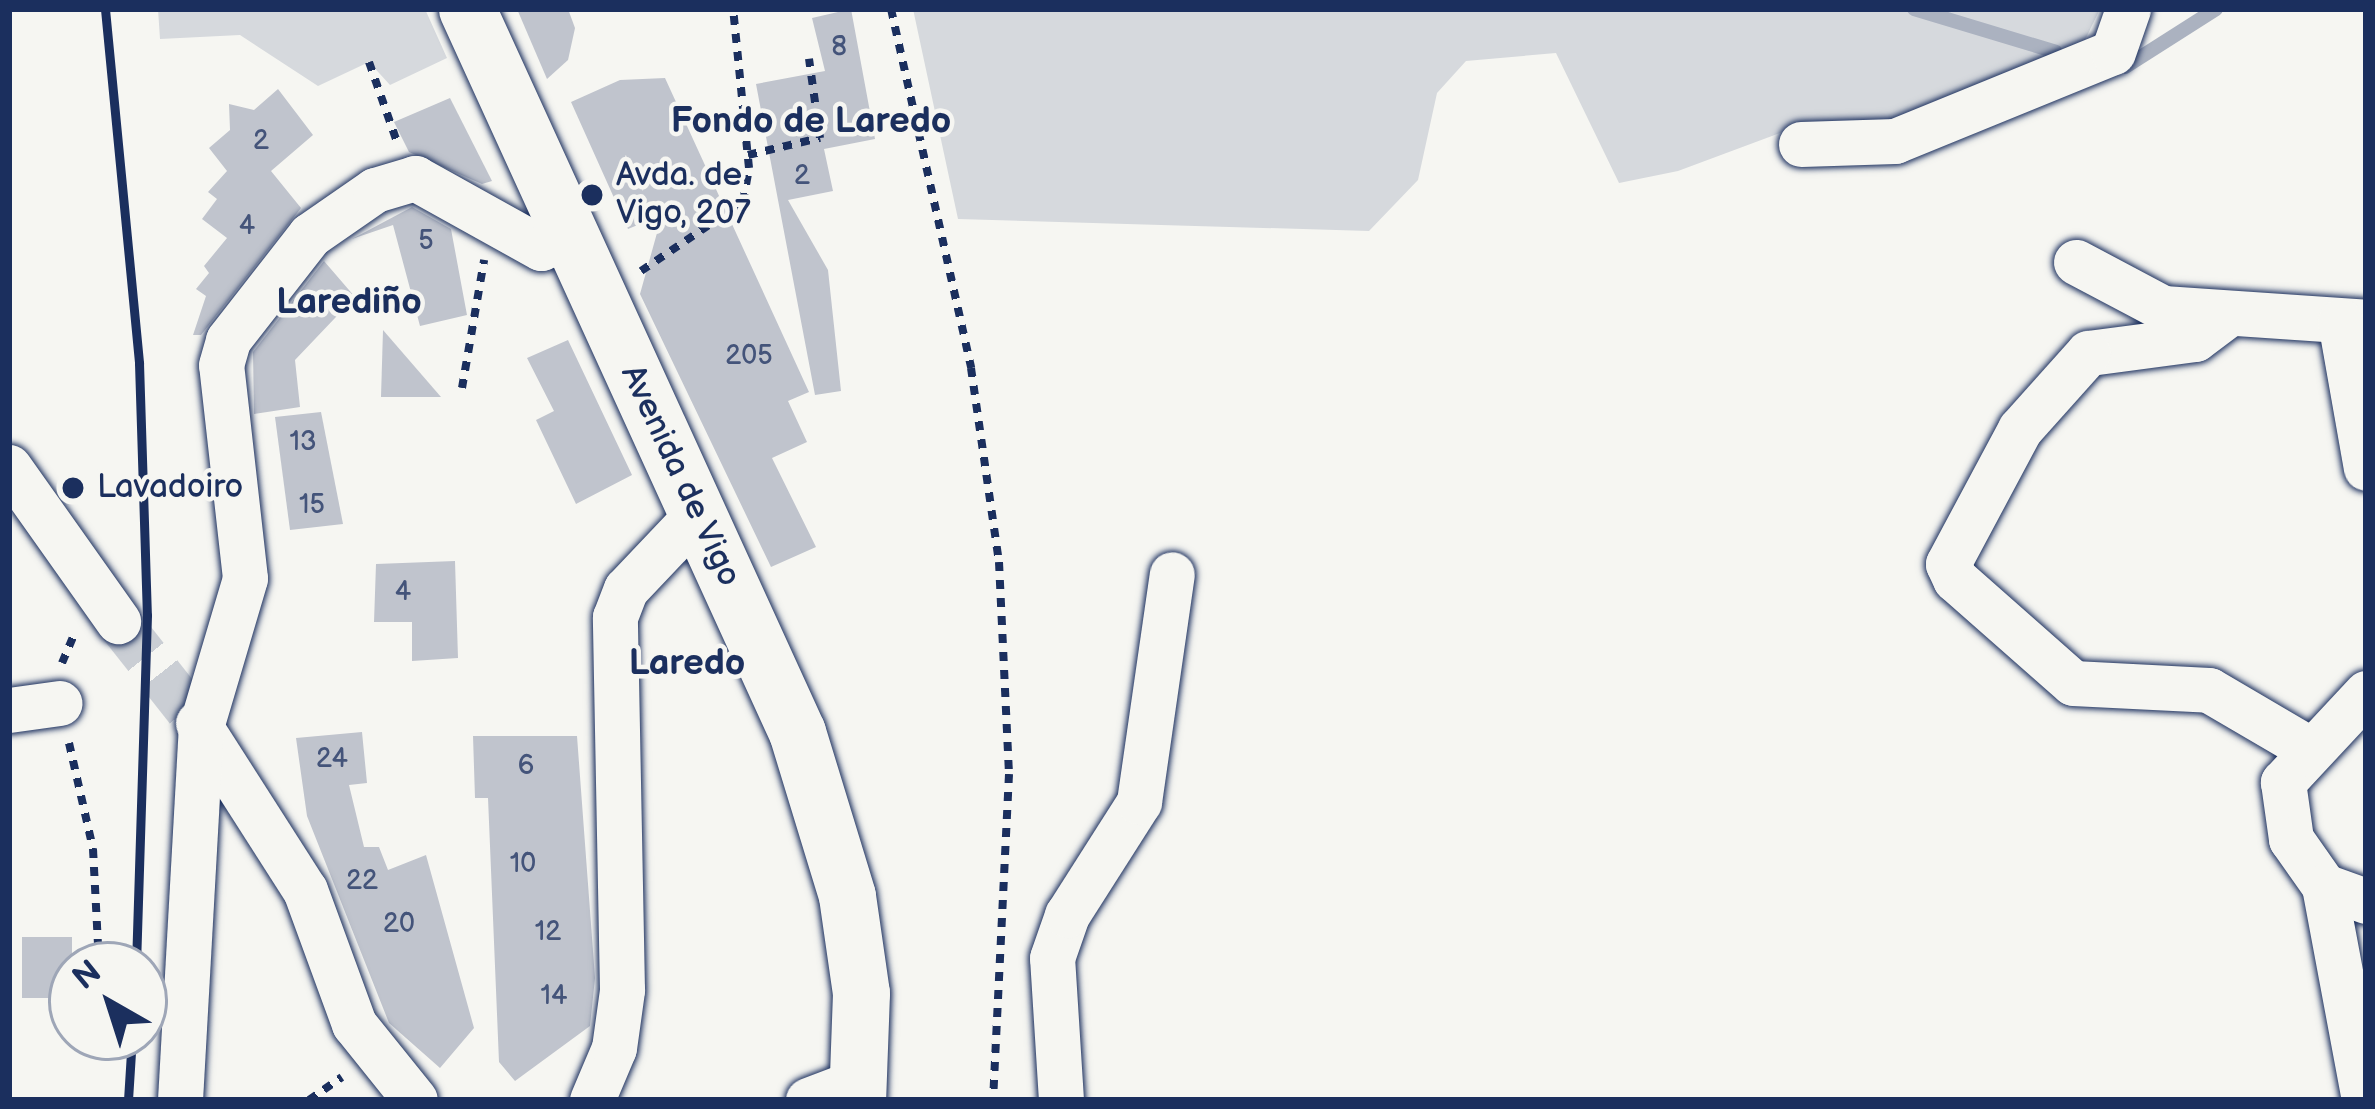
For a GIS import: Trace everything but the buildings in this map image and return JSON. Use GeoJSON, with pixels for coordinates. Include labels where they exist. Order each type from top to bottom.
{"type":"FeatureCollection","features":[{"type":"Feature","properties":{"kind":"main road","name":"Avenida de Vigo"},"geometry":{"type":"LineString","coordinates":[[466,9],[797,732],[847,896],[860,993],[859,1090]]}},
{"type":"Feature","properties":{"kind":"street"},"geometry":{"type":"LineString","coordinates":[[1801,144],[1895,141],[2113,52],[2128,9]]}},
{"type":"Feature","properties":{"kind":"street"},"geometry":{"type":"LineString","coordinates":[[180,1100],[197,721],[245,578],[224,402],[228,340],[337,209],[415,178],[541,248],[571,235]]}},
{"type":"Feature","properties":{"kind":"street"},"geometry":{"type":"LineString","coordinates":[[2076,262],[2163,308],[2353,321],[2366,468]]}},
{"type":"Feature","properties":{"kind":"street"},"geometry":{"type":"LineString","coordinates":[[2227,314],[2195,339],[2088,353],[2020,429],[1948,564],[1955,580],[2073,683],[2209,690],[2308,748]]}},
{"type":"Feature","properties":{"kind":"street"},"geometry":{"type":"LineString","coordinates":[[9,466],[118,621]]}},
{"type":"Feature","properties":{"kind":"street"},"geometry":{"type":"LineString","coordinates":[[592,1100],[614,1048],[622,990],[612,631],[626,589],[698,513]]}},
{"type":"Feature","properties":{"kind":"street"},"geometry":{"type":"LineString","coordinates":[[1061,1100],[1052,958],[1067,915],[1139,802],[1172,574]]}},
{"type":"Feature","properties":{"kind":"street"},"geometry":{"type":"LineString","coordinates":[[2364,1100],[2345,894],[2290,838],[2283,782],[2308,748],[2366,693]]}},
{"type":"Feature","properties":{"kind":"street"},"geometry":{"type":"LineString","coordinates":[[9,710],[60,703]]}},
{"type":"Feature","properties":{"kind":"street"},"geometry":{"type":"LineString","coordinates":[[197,721],[305,890],[354,1024],[415,1100]]}},
{"type":"Feature","properties":{"kind":"street"},"geometry":{"type":"LineString","coordinates":[[808,1100],[859,1090]]}},
{"type":"Feature","properties":{"kind":"path"},"geometry":{"type":"LineString","coordinates":[[596,293],[743,202],[748,155],[733,9]]}},
{"type":"Feature","properties":{"kind":"path"},"geometry":{"type":"LineString","coordinates":[[891,9],[971,368],[999,562],[1009,774],[993,1100]]}},
{"type":"Feature","properties":{"kind":"path"},"geometry":{"type":"LineString","coordinates":[[748,155],[820,138],[809,59]]}},
{"type":"Feature","properties":{"kind":"path"},"geometry":{"type":"LineString","coordinates":[[369,62],[415,178]]}},
{"type":"Feature","properties":{"kind":"path"},"geometry":{"type":"LineString","coordinates":[[462,388],[480,268],[500,226]]}},
{"type":"Feature","properties":{"kind":"path"},"geometry":{"type":"LineString","coordinates":[[60,703],[93,849],[98,941]]}},
{"type":"Feature","properties":{"kind":"shaded area"},"geometry":{"type":"Polygon","coordinates":[[[158,9],[425,9],[447,58],[390,85],[369,62],[318,86],[240,35],[160,39],[158,9]]]}},
{"type":"Feature","properties":{"kind":"shaded area"},"geometry":{"type":"Polygon","coordinates":[[[913,9],[2100,9],[2085,40],[1888,127],[1791,129],[1678,171],[1619,183],[1556,53],[1466,61],[1437,93],[1418,180],[1369,231],[958,219],[913,9]]]}},
{"type":"Feature","properties":{"kind":"waterway"},"geometry":{"type":"LineString","coordinates":[[1914,9],[2056,52]]}},
{"type":"Feature","properties":{"kind":"waterway"},"geometry":{"type":"LineString","coordinates":[[2125,67],[2216,9]]}},
{"type":"Feature","properties":{"kind":"tunnel"},"geometry":{"type":"LineString","coordinates":[[118,621],[193,716]]}},
{"type":"Feature","properties":{"kind":"railway"},"geometry":{"type":"LineString","coordinates":[[105,9],[139,363],[147,615],[137,941]]}},
{"type":"Feature","properties":{"kind":"railway"},"geometry":{"type":"LineString","coordinates":[[128,1100],[130,1061]]}},
{"type":"Feature","properties":{"kind":"place","name":"Avda. de Vigo, 207"},"geometry":{"type":"Point","coordinates":[592,195]}},
{"type":"Feature","properties":{"kind":"place","name":"Lavadoiro"},"geometry":{"type":"Point","coordinates":[73,488]}},
{"type":"Feature","properties":{"kind":"district","name":"Fondo de Laredo"},"geometry":{"type":"Point","coordinates":[811,122]}},
{"type":"Feature","properties":{"kind":"district","name":"Larediño"},"geometry":{"type":"Point","coordinates":[349,303]}},
{"type":"Feature","properties":{"kind":"district","name":"Laredo"},"geometry":{"type":"Point","coordinates":[687,664]}}]}
